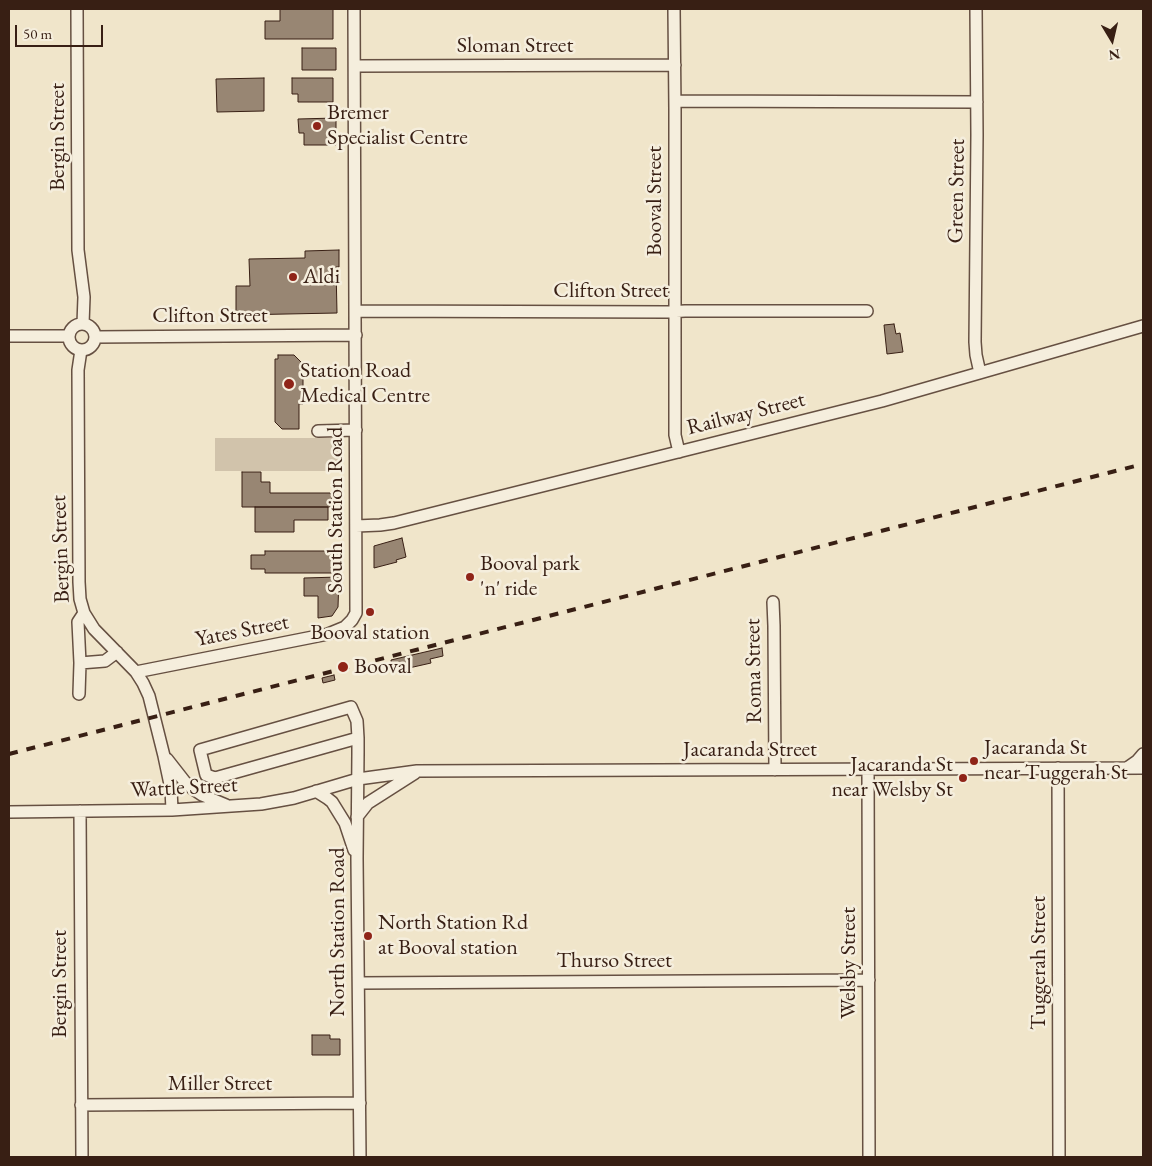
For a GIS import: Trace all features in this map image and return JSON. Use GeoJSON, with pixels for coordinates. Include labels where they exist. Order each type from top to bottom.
{"type":"FeatureCollection","features":[{"type":"Feature","properties":{"kind":"street","name":"Bergin Street"},"geometry":{"type":"LineString","coordinates":[[77,9],[78,250],[84,297],[83,324]]}},
{"type":"Feature","properties":{"kind":"street","name":"South Station Road"},"geometry":{"type":"LineString","coordinates":[[352,620],[357,610],[354,9]]}},
{"type":"Feature","properties":{"kind":"street","name":"Booval Street"},"geometry":{"type":"LineString","coordinates":[[674,9],[675,435],[679,452]]}},
{"type":"Feature","properties":{"kind":"street","name":"Green Street"},"geometry":{"type":"LineString","coordinates":[[976,9],[975,342],[980,373]]}},
{"type":"Feature","properties":{"kind":"street","name":"Sloman Street"},"geometry":{"type":"LineString","coordinates":[[355,66],[675,65]]}},
{"type":"Feature","properties":{"kind":"street"},"geometry":{"type":"LineString","coordinates":[[675,101],[977,102]]}},
{"type":"Feature","properties":{"kind":"street","name":"Clifton Street"},"geometry":{"type":"LineString","coordinates":[[356,312],[867,311]]}},
{"type":"Feature","properties":{"kind":"street"},"geometry":{"type":"LineString","coordinates":[[83,324],[91,328],[95,337],[91,347],[81,350],[73,346],[70,336],[74,328],[83,324]]}},
{"type":"Feature","properties":{"kind":"street","name":"Railway Street"},"geometry":{"type":"LineString","coordinates":[[356,526],[394,523],[882,401],[1143,326]]}},
{"type":"Feature","properties":{"kind":"street","name":"Clifton Street"},"geometry":{"type":"LineString","coordinates":[[95,337],[356,335]]}},
{"type":"Feature","properties":{"kind":"street"},"geometry":{"type":"LineString","coordinates":[[9,336],[70,336]]}},
{"type":"Feature","properties":{"kind":"street","name":"Bergin Street"},"geometry":{"type":"LineString","coordinates":[[81,350],[78,370],[80,599],[84,613],[94,629],[136,672],[143,682],[149,696],[164,756],[171,789],[172,810]]}},
{"type":"Feature","properties":{"kind":"street"},"geometry":{"type":"LineString","coordinates":[[318,431],[356,430]]}},
{"type":"Feature","properties":{"kind":"street","name":"Roma Street"},"geometry":{"type":"LineString","coordinates":[[772,602],[774,626],[775,770]]}},
{"type":"Feature","properties":{"kind":"street"},"geometry":{"type":"LineString","coordinates":[[79,694],[78,622],[84,613]]}},
{"type":"Feature","properties":{"kind":"street","name":"Yates Street"},"geometry":{"type":"LineString","coordinates":[[136,672],[328,634],[341,630],[352,620]]}},
{"type":"Feature","properties":{"kind":"street"},"geometry":{"type":"LineString","coordinates":[[80,663],[105,661],[117,652]]}},
{"type":"Feature","properties":{"kind":"street","name":"North Station Road"},"geometry":{"type":"LineString","coordinates":[[358,738],[215,778],[206,776],[200,750],[351,707],[357,721],[358,738],[357,859],[360,1157]]}},
{"type":"Feature","properties":{"kind":"street"},"geometry":{"type":"LineString","coordinates":[[1127,768],[1143,754]]}},
{"type":"Feature","properties":{"kind":"street"},"geometry":{"type":"LineString","coordinates":[[164,756],[193,789],[216,802],[231,806]]}},
{"type":"Feature","properties":{"kind":"street","name":"Tuggerah Street"},"geometry":{"type":"LineString","coordinates":[[1058,768],[1059,1157]]}},
{"type":"Feature","properties":{"kind":"street","name":"Jacaranda Street"},"geometry":{"type":"LineString","coordinates":[[358,779],[417,771],[1143,768]]}},
{"type":"Feature","properties":{"kind":"street","name":"Welsby Street"},"geometry":{"type":"LineString","coordinates":[[868,769],[869,1157]]}},
{"type":"Feature","properties":{"kind":"street"},"geometry":{"type":"LineString","coordinates":[[358,817],[368,803],[417,771]]}},
{"type":"Feature","properties":{"kind":"street","name":"Wattle Street"},"geometry":{"type":"LineString","coordinates":[[9,812],[172,810],[231,806],[294,798],[358,779]]}},
{"type":"Feature","properties":{"kind":"street"},"geometry":{"type":"LineString","coordinates":[[316,791],[332,802],[345,823],[357,859]]}},
{"type":"Feature","properties":{"kind":"street","name":"Bergin Street"},"geometry":{"type":"LineString","coordinates":[[80,811],[82,1157]]}},
{"type":"Feature","properties":{"kind":"street","name":"Thurso Street"},"geometry":{"type":"LineString","coordinates":[[359,983],[869,980]]}},
{"type":"Feature","properties":{"kind":"street","name":"Miller Street"},"geometry":{"type":"LineString","coordinates":[[81,1105],[360,1103]]}},
{"type":"Feature","properties":{"kind":"shaded area"},"geometry":{"type":"Polygon","coordinates":[[[215,438],[337,438],[339,471],[215,471],[215,438]]]}},
{"type":"Feature","properties":{"kind":"building"},"geometry":{"type":"Polygon","coordinates":[[[280,9],[333,9],[333,39],[265,39],[265,21],[280,21],[280,9]]]}},
{"type":"Feature","properties":{"kind":"building"},"geometry":{"type":"Polygon","coordinates":[[[302,48],[336,48],[336,70],[302,70],[302,48]]]}},
{"type":"Feature","properties":{"kind":"building"},"geometry":{"type":"Polygon","coordinates":[[[264,78],[264,111],[217,112],[216,79],[264,78]]]}},
{"type":"Feature","properties":{"kind":"building"},"geometry":{"type":"Polygon","coordinates":[[[292,78],[333,78],[333,102],[298,102],[298,94],[292,94],[292,78]]]}},
{"type":"Feature","properties":{"kind":"building","name":"Bremer Specialist Centre"},"geometry":{"type":"Polygon","coordinates":[[[336,118],[336,145],[304,145],[304,133],[299,133],[298,119],[336,118]]]}},
{"type":"Feature","properties":{"kind":"building","name":"Aldi"},"geometry":{"type":"Polygon","coordinates":[[[339,250],[339,267],[336,267],[337,313],[236,315],[236,286],[250,286],[249,259],[305,258],[305,251],[339,250]]]}},
{"type":"Feature","properties":{"kind":"building"},"geometry":{"type":"Polygon","coordinates":[[[894,324],[896,334],[900,333],[903,352],[887,354],[884,325],[894,324]]]}},
{"type":"Feature","properties":{"kind":"building","name":"Station Road Medical Centre"},"geometry":{"type":"Polygon","coordinates":[[[278,355],[294,355],[303,364],[303,404],[299,404],[299,429],[282,429],[275,422],[275,359],[278,359],[278,355]]]}},
{"type":"Feature","properties":{"kind":"building"},"geometry":{"type":"Polygon","coordinates":[[[242,472],[261,472],[261,482],[270,482],[270,493],[330,493],[332,496],[332,507],[242,507],[242,472]]]}},
{"type":"Feature","properties":{"kind":"building"},"geometry":{"type":"Polygon","coordinates":[[[255,507],[328,507],[328,520],[294,520],[294,532],[255,532],[255,507]]]}},
{"type":"Feature","properties":{"kind":"building"},"geometry":{"type":"Polygon","coordinates":[[[402,538],[406,557],[396,560],[397,562],[374,568],[374,546],[402,538]]]}},
{"type":"Feature","properties":{"kind":"building"},"geometry":{"type":"Polygon","coordinates":[[[265,551],[339,551],[338,573],[265,573],[265,569],[251,569],[251,555],[265,555],[265,551]]]}},
{"type":"Feature","properties":{"kind":"building"},"geometry":{"type":"Polygon","coordinates":[[[339,577],[338,607],[332,616],[318,618],[318,596],[304,596],[304,578],[339,577]]]}},
{"type":"Feature","properties":{"kind":"building"},"geometry":{"type":"Polygon","coordinates":[[[442,648],[443,656],[430,659],[431,663],[400,670],[399,666],[392,668],[391,660],[442,648]]]}},
{"type":"Feature","properties":{"kind":"building"},"geometry":{"type":"Polygon","coordinates":[[[334,675],[335,680],[323,683],[322,678],[334,675]]]}},
{"type":"Feature","properties":{"kind":"building"},"geometry":{"type":"Polygon","coordinates":[[[312,1035],[330,1035],[330,1039],[340,1039],[340,1055],[312,1055],[312,1035]]]}},
{"type":"Feature","properties":{"kind":"railway"},"geometry":{"type":"LineString","coordinates":[[9,754],[1143,464]]}},
{"type":"Feature","properties":{"kind":"place","name":"Bremer Specialist Centre"},"geometry":{"type":"Point","coordinates":[317,126]}},
{"type":"Feature","properties":{"kind":"place","name":"Aldi"},"geometry":{"type":"Point","coordinates":[293,277]}},
{"type":"Feature","properties":{"kind":"place","name":"Station Road Medical Centre"},"geometry":{"type":"Point","coordinates":[289,384]}},
{"type":"Feature","properties":{"kind":"place","name":"Booval park 'n' ride"},"geometry":{"type":"Point","coordinates":[470,577]}},
{"type":"Feature","properties":{"kind":"place","name":"Booval station"},"geometry":{"type":"Point","coordinates":[370,612]}},
{"type":"Feature","properties":{"kind":"place","name":"Booval"},"geometry":{"type":"Point","coordinates":[343,667]}},
{"type":"Feature","properties":{"kind":"place","name":"Jacaranda St near Tuggerah St"},"geometry":{"type":"Point","coordinates":[974,761]}},
{"type":"Feature","properties":{"kind":"place","name":"Jacaranda St near Welsby St"},"geometry":{"type":"Point","coordinates":[963,778]}},
{"type":"Feature","properties":{"kind":"place","name":"North Station Rd at Booval station"},"geometry":{"type":"Point","coordinates":[368,936]}}]}
